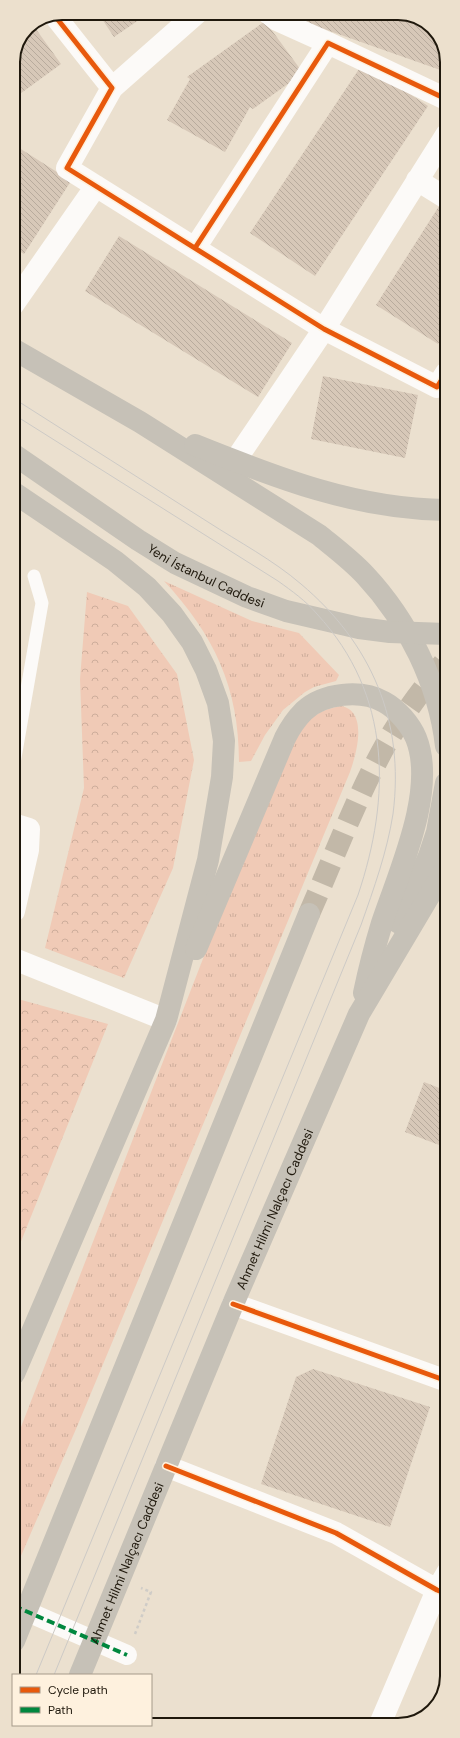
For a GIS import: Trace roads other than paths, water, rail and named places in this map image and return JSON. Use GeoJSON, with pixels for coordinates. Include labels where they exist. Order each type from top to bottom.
{"type":"FeatureCollection","features":[{"type":"Feature","properties":{"kind":"main road"},"geometry":{"type":"LineString","coordinates":[[20,353],[140,422],[319,535],[344,554],[365,575],[388,604],[415,649],[438,701],[440,709]]}},
{"type":"Feature","properties":{"kind":"main road"},"geometry":{"type":"LineString","coordinates":[[140,422],[235,461],[339,496],[396,507],[440,510]]}},
{"type":"Feature","properties":{"kind":"main road","name":"Yeni İstanbul Caddesi"},"geometry":{"type":"LineString","coordinates":[[20,459],[138,540],[175,563],[211,581],[286,610],[326,621],[390,632],[440,634]]}},
{"type":"Feature","properties":{"kind":"main road"},"geometry":{"type":"LineString","coordinates":[[20,497],[115,561],[147,587],[172,614],[192,642],[206,670],[218,703],[224,741],[222,777],[217,813],[208,860],[166,1020]]}},
{"type":"Feature","properties":{"kind":"main road"},"geometry":{"type":"LineString","coordinates":[[20,1360],[285,738],[293,723],[305,710],[320,701],[337,696],[353,694],[384,702],[399,713],[416,738],[421,754],[422,768],[421,793],[414,828],[382,925],[359,1014]]}},
{"type":"Feature","properties":{"kind":"main road"},"geometry":{"type":"LineString","coordinates":[[359,1014],[428,856],[436,832],[440,812]]}},
{"type":"Feature","properties":{"kind":"main road","name":"Ahmet Hilmi Nalçacı Caddesi"},"geometry":{"type":"LineString","coordinates":[[80,1674],[233,1304],[359,1014],[440,876]]}},
{"type":"Feature","properties":{"kind":"main road"},"geometry":{"type":"LineString","coordinates":[[20,1626],[309,914]]}},
{"type":"Feature","properties":{"kind":"street"},"geometry":{"type":"LineString","coordinates":[[59,20],[112,88]]}},
{"type":"Feature","properties":{"kind":"street"},"geometry":{"type":"LineString","coordinates":[[190,20],[112,88],[67,168],[324,329],[437,387],[440,382]]}},
{"type":"Feature","properties":{"kind":"street"},"geometry":{"type":"LineString","coordinates":[[277,20],[440,96]]}},
{"type":"Feature","properties":{"kind":"street"},"geometry":{"type":"LineString","coordinates":[[196,248],[328,43]]}},
{"type":"Feature","properties":{"kind":"street"},"geometry":{"type":"LineString","coordinates":[[235,461],[324,329],[440,144]]}},
{"type":"Feature","properties":{"kind":"street"},"geometry":{"type":"LineString","coordinates":[[417,180],[440,194]]}},
{"type":"Feature","properties":{"kind":"street"},"geometry":{"type":"LineString","coordinates":[[20,295],[96,186]]}},
{"type":"Feature","properties":{"kind":"street"},"geometry":{"type":"LineString","coordinates":[[20,885],[28,850],[21,826]]}},
{"type":"Feature","properties":{"kind":"street"},"geometry":{"type":"LineString","coordinates":[[20,961],[166,1020]]}},
{"type":"Feature","properties":{"kind":"street"},"geometry":{"type":"LineString","coordinates":[[233,1304],[440,1378]]}},
{"type":"Feature","properties":{"kind":"street"},"geometry":{"type":"LineString","coordinates":[[166,1466],[336,1533],[440,1584]]}},
{"type":"Feature","properties":{"kind":"street"},"geometry":{"type":"LineString","coordinates":[[383,1718],[440,1595]]}},
{"type":"Feature","properties":{"kind":"street"},"geometry":{"type":"LineString","coordinates":[[20,1609],[128,1655]]}},
{"type":"Feature","properties":{"kind":"lane"},"geometry":{"type":"LineString","coordinates":[[20,729],[42,603],[34,576]]}},
{"type":"Feature","properties":{"kind":"tunnel"},"geometry":{"type":"LineString","coordinates":[[309,914],[355,806],[375,764],[407,711],[440,668]]}},
{"type":"Feature","properties":{"kind":"tram line"},"geometry":{"type":"LineString","coordinates":[[20,402],[267,559],[290,575],[326,607],[347,632],[364,658],[378,686],[388,716],[394,747],[395,780],[393,814],[384,856],[361,925],[54,1674]]}},
{"type":"Feature","properties":{"kind":"tram line"},"geometry":{"type":"LineString","coordinates":[[20,418],[278,581],[299,596],[313,609],[342,645],[360,678],[372,713],[378,748],[379,784],[376,821],[369,858],[358,895],[36,1674]]}}]}
